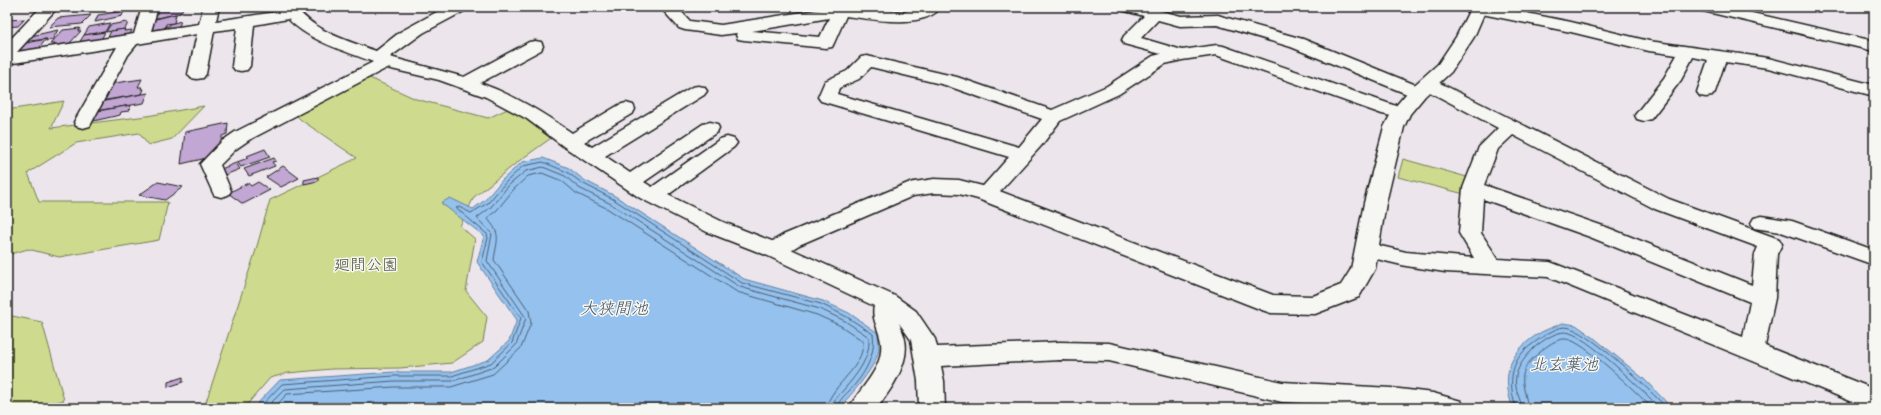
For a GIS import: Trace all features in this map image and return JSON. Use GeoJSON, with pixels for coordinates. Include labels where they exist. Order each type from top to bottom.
{"type":"FeatureCollection","features":[{"type":"Feature","properties":{"kind":"street"},"geometry":{"type":"LineString","coordinates":[[7,53],[50,7]]}},
{"type":"Feature","properties":{"kind":"street"},"geometry":{"type":"LineString","coordinates":[[84,122],[120,54],[136,39],[150,7]]}},
{"type":"Feature","properties":{"kind":"street"},"geometry":{"type":"LineString","coordinates":[[197,74],[208,28],[211,7]]}},
{"type":"Feature","properties":{"kind":"street"},"geometry":{"type":"LineString","coordinates":[[221,191],[210,164],[229,145],[242,136],[382,60],[385,52],[422,27],[460,7]]}},
{"type":"Feature","properties":{"kind":"street"},"geometry":{"type":"LineString","coordinates":[[668,7],[684,26],[722,30],[840,11],[904,17],[916,15],[933,7]]}},
{"type":"Feature","properties":{"kind":"street"},"geometry":{"type":"LineString","coordinates":[[1127,7],[1160,11],[1180,21],[1218,20],[1297,43],[1423,88],[1510,127],[1662,204],[1771,244],[1766,254],[1763,298],[1752,351]]}},
{"type":"Feature","properties":{"kind":"street"},"geometry":{"type":"LineString","coordinates":[[774,250],[791,240],[908,190],[934,186],[953,186],[986,194],[1271,304],[1315,305],[1350,290],[1363,269],[1368,250],[1375,203],[1394,127],[1401,112],[1423,88],[1446,68],[1464,37],[1477,7],[1571,27],[1649,46],[1793,68],[1874,91]]}},
{"type":"Feature","properties":{"kind":"street"},"geometry":{"type":"LineString","coordinates":[[1704,7],[1767,20],[1874,46]]}},
{"type":"Feature","properties":{"kind":"street"},"geometry":{"type":"LineString","coordinates":[[7,58],[246,22],[290,11],[299,22],[321,35],[382,60],[445,76],[492,93],[534,115],[570,142],[630,182],[654,196],[715,227],[774,250],[887,302],[908,317],[923,339],[928,357],[932,408]]}},
{"type":"Feature","properties":{"kind":"street"},"geometry":{"type":"LineString","coordinates":[[735,28],[737,34],[826,43],[840,11]]}},
{"type":"Feature","properties":{"kind":"street"},"geometry":{"type":"LineString","coordinates":[[1160,11],[1130,40],[1182,55]]}},
{"type":"Feature","properties":{"kind":"street"},"geometry":{"type":"LineString","coordinates":[[241,66],[246,22]]}},
{"type":"Feature","properties":{"kind":"street"},"geometry":{"type":"LineString","coordinates":[[466,83],[535,46]]}},
{"type":"Feature","properties":{"kind":"street"},"geometry":{"type":"LineString","coordinates":[[986,194],[1053,117],[1113,90],[1158,60],[1182,55],[1217,50],[1388,110],[1401,112]]}},
{"type":"Feature","properties":{"kind":"street"},"geometry":{"type":"LineString","coordinates":[[1644,115],[1672,80],[1688,52]]}},
{"type":"Feature","properties":{"kind":"street"},"geometry":{"type":"LineString","coordinates":[[1706,92],[1718,56]]}},
{"type":"Feature","properties":{"kind":"street"},"geometry":{"type":"LineString","coordinates":[[1021,154],[827,97],[831,85],[853,75],[867,61],[951,81],[1053,117]]}},
{"type":"Feature","properties":{"kind":"street"},"geometry":{"type":"LineString","coordinates":[[592,156],[698,91]]}},
{"type":"Feature","properties":{"kind":"street"},"geometry":{"type":"LineString","coordinates":[[570,142],[626,109]]}},
{"type":"Feature","properties":{"kind":"street"},"geometry":{"type":"LineString","coordinates":[[1491,267],[1470,233],[1473,188],[1489,147],[1510,127]]}},
{"type":"Feature","properties":{"kind":"street"},"geometry":{"type":"LineString","coordinates":[[630,182],[710,128]]}},
{"type":"Feature","properties":{"kind":"street"},"geometry":{"type":"LineString","coordinates":[[654,196],[727,143]]}},
{"type":"Feature","properties":{"kind":"street"},"geometry":{"type":"LineString","coordinates":[[1473,188],[1598,232],[1763,298]]}},
{"type":"Feature","properties":{"kind":"street"},"geometry":{"type":"LineString","coordinates":[[1762,224],[1784,226],[1874,258]]}},
{"type":"Feature","properties":{"kind":"street"},"geometry":{"type":"LineString","coordinates":[[1368,250],[1406,259],[1445,264],[1550,270],[1601,289],[1874,400]]}},
{"type":"Feature","properties":{"kind":"street"},"geometry":{"type":"LineString","coordinates":[[862,408],[883,381],[894,354],[893,341],[884,313],[887,302]]}},
{"type":"Feature","properties":{"kind":"street"},"geometry":{"type":"LineString","coordinates":[[928,357],[1060,351],[1109,352],[1282,392],[1391,398],[1433,403],[1452,408]]}},
{"type":"Feature","properties":{"kind":"green space","name":"廻間公園"},"geometry":{"type":"Polygon","coordinates":[[[361,74],[416,99],[488,118],[512,107],[554,136],[519,161],[474,197],[460,226],[475,239],[466,291],[487,317],[483,342],[452,363],[400,368],[332,369],[288,373],[270,378],[244,408],[204,408],[255,253],[270,200],[357,158],[301,120],[294,113],[361,74]]]}},
{"type":"Feature","properties":{"kind":"green space"},"geometry":{"type":"Polygon","coordinates":[[[64,101],[51,128],[147,116],[204,106],[172,139],[148,145],[139,133],[76,143],[28,173],[39,202],[168,202],[159,240],[59,257],[28,249],[7,255],[7,110],[64,101]]]}},
{"type":"Feature","properties":{"kind":"green space"},"geometry":{"type":"Polygon","coordinates":[[[1403,159],[1474,179],[1472,196],[1398,177],[1403,159]]]}},
{"type":"Feature","properties":{"kind":"green space"},"geometry":{"type":"Polygon","coordinates":[[[7,315],[42,322],[64,400],[37,408],[7,408],[7,315]]]}},
{"type":"Feature","properties":{"kind":"water","name":"大狭間池"},"geometry":{"type":"Polygon","coordinates":[[[543,158],[569,168],[584,180],[615,196],[744,279],[823,301],[849,313],[878,333],[879,348],[874,363],[869,371],[857,388],[839,408],[253,408],[280,380],[394,372],[451,372],[488,360],[509,341],[517,320],[477,262],[484,236],[441,203],[450,198],[473,209],[485,200],[503,179],[522,162],[543,158]]]}},
{"type":"Feature","properties":{"kind":"water","name":"北玄葉池"},"geometry":{"type":"Polygon","coordinates":[[[1563,323],[1576,325],[1593,337],[1644,379],[1672,408],[1513,408],[1509,397],[1508,377],[1509,368],[1513,359],[1518,351],[1535,336],[1545,330],[1563,323]]]}},
{"type":"Feature","properties":{"kind":"building"},"geometry":{"type":"Polygon","coordinates":[[[72,7],[89,7],[86,10],[67,12],[72,7]]]}},
{"type":"Feature","properties":{"kind":"building"},"geometry":{"type":"Polygon","coordinates":[[[166,7],[183,7],[181,13],[152,19],[155,9],[166,7]]]}},
{"type":"Feature","properties":{"kind":"building"},"geometry":{"type":"Polygon","coordinates":[[[124,11],[122,16],[95,22],[98,15],[124,11]]]}},
{"type":"Feature","properties":{"kind":"building"},"geometry":{"type":"Polygon","coordinates":[[[176,14],[174,23],[166,24],[165,28],[148,31],[152,20],[176,14]]]}},
{"type":"Feature","properties":{"kind":"building"},"geometry":{"type":"Polygon","coordinates":[[[91,15],[82,24],[49,27],[58,18],[91,15]]]}},
{"type":"Feature","properties":{"kind":"building"},"geometry":{"type":"Polygon","coordinates":[[[25,19],[18,26],[7,27],[7,20],[25,19]]]}},
{"type":"Feature","properties":{"kind":"building"},"geometry":{"type":"Polygon","coordinates":[[[181,21],[178,29],[164,30],[166,26],[181,21]]]}},
{"type":"Feature","properties":{"kind":"building"},"geometry":{"type":"Polygon","coordinates":[[[126,22],[128,23],[125,29],[106,32],[110,25],[126,22]]]}},
{"type":"Feature","properties":{"kind":"building"},"geometry":{"type":"Polygon","coordinates":[[[110,23],[105,32],[84,35],[89,27],[110,23]]]}},
{"type":"Feature","properties":{"kind":"building"},"geometry":{"type":"Polygon","coordinates":[[[80,28],[78,31],[81,31],[69,44],[53,46],[55,44],[50,44],[63,30],[80,28]]]}},
{"type":"Feature","properties":{"kind":"building"},"geometry":{"type":"Polygon","coordinates":[[[125,29],[124,31],[132,30],[129,37],[106,41],[111,31],[125,29]]]}},
{"type":"Feature","properties":{"kind":"building"},"geometry":{"type":"Polygon","coordinates":[[[58,30],[52,40],[46,41],[47,39],[22,42],[31,36],[58,30]]]}},
{"type":"Feature","properties":{"kind":"building"},"geometry":{"type":"Polygon","coordinates":[[[105,32],[101,40],[79,43],[84,35],[105,32]]]}},
{"type":"Feature","properties":{"kind":"building"},"geometry":{"type":"Polygon","coordinates":[[[46,39],[38,50],[15,53],[22,44],[46,39]]]}},
{"type":"Feature","properties":{"kind":"building"},"geometry":{"type":"Polygon","coordinates":[[[142,79],[138,87],[142,87],[141,89],[144,89],[142,94],[101,101],[108,84],[142,79]]]}},
{"type":"Feature","properties":{"kind":"building"},"geometry":{"type":"Polygon","coordinates":[[[148,93],[144,103],[95,111],[99,102],[148,93]]]}},
{"type":"Feature","properties":{"kind":"building"},"geometry":{"type":"Polygon","coordinates":[[[131,105],[129,111],[121,112],[120,115],[89,122],[92,116],[96,115],[98,111],[131,105]]]}},
{"type":"Feature","properties":{"kind":"building"},"geometry":{"type":"Polygon","coordinates":[[[228,123],[227,134],[222,136],[222,140],[227,139],[211,157],[181,164],[185,132],[228,123]]]}},
{"type":"Feature","properties":{"kind":"building"},"geometry":{"type":"Polygon","coordinates":[[[265,149],[270,157],[241,167],[237,162],[248,158],[247,156],[265,149]]]}},
{"type":"Feature","properties":{"kind":"building"},"geometry":{"type":"Polygon","coordinates":[[[274,158],[276,161],[272,162],[275,166],[249,176],[244,169],[274,158]]]}},
{"type":"Feature","properties":{"kind":"building"},"geometry":{"type":"Polygon","coordinates":[[[236,163],[240,169],[225,175],[221,169],[236,163]]]}},
{"type":"Feature","properties":{"kind":"building"},"geometry":{"type":"Polygon","coordinates":[[[283,166],[299,178],[281,187],[266,177],[283,166]]]}},
{"type":"Feature","properties":{"kind":"building"},"geometry":{"type":"Polygon","coordinates":[[[318,177],[318,181],[304,184],[304,180],[318,177]]]}},
{"type":"Feature","properties":{"kind":"building"},"geometry":{"type":"Polygon","coordinates":[[[158,182],[183,187],[165,200],[139,195],[158,182]]]}},
{"type":"Feature","properties":{"kind":"building"},"geometry":{"type":"Polygon","coordinates":[[[258,182],[270,190],[243,204],[228,193],[248,183],[251,186],[258,182]]]}},
{"type":"Feature","properties":{"kind":"building"},"geometry":{"type":"Polygon","coordinates":[[[183,377],[183,382],[168,387],[168,382],[183,377]]]}}]}
